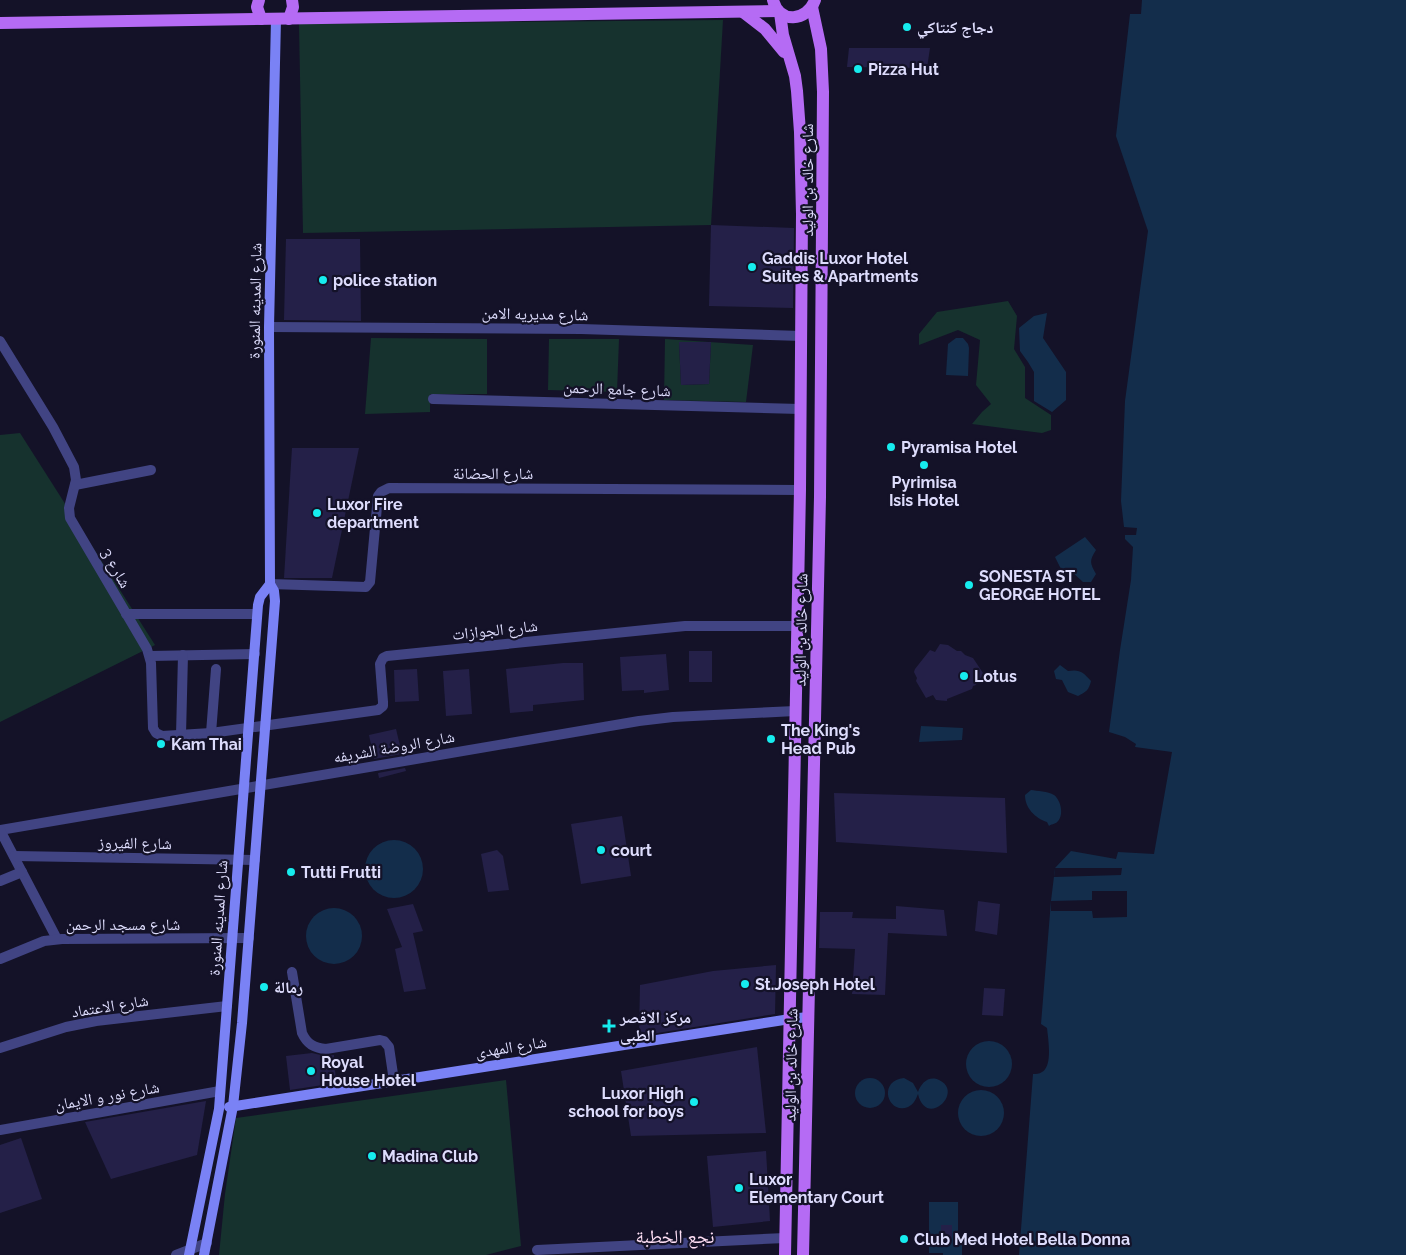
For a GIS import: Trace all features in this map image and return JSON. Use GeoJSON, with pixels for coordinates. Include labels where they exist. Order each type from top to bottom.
{"type":"FeatureCollection","features":[{"type":"Feature","properties":{"kind":"main road"},"geometry":{"type":"LineString","coordinates":[[259,0],[257,7],[261,19]]}},
{"type":"Feature","properties":{"kind":"main road"},"geometry":{"type":"LineString","coordinates":[[289,18],[293,7],[292,0]]}},
{"type":"Feature","properties":{"kind":"main road"},"geometry":{"type":"LineString","coordinates":[[0,23],[743,12],[777,8],[787,17],[794,18],[808,12],[814,3]]}},
{"type":"Feature","properties":{"kind":"main road","name":"شارع خالد بن الوليد"},"geometry":{"type":"LineString","coordinates":[[803,1255],[820,497],[824,92],[821,49],[814,3]]}},
{"type":"Feature","properties":{"kind":"main road","name":"شارع خالد بن الوليد"},"geometry":{"type":"LineString","coordinates":[[777,8],[795,76],[802,173],[800,490],[785,1255]]}},
{"type":"Feature","properties":{"kind":"main road"},"geometry":{"type":"LineString","coordinates":[[743,12],[774,39],[790,60]]}},
{"type":"Feature","properties":{"kind":"main road","name":"شارع المدينه المنورة"},"geometry":{"type":"LineString","coordinates":[[204,1255],[233,1106],[242,1023],[275,601],[274,591],[270,584],[269,328],[276,19]]}},
{"type":"Feature","properties":{"kind":"main road","name":"شارع المدينه المنورة"},"geometry":{"type":"LineString","coordinates":[[190,1252],[219,1109],[257,614],[260,597],[270,584]]}},
{"type":"Feature","properties":{"kind":"main road"},"geometry":{"type":"LineString","coordinates":[[792,888],[811,889]]}},
{"type":"Feature","properties":{"kind":"main road","name":"شارع المهدى"},"geometry":{"type":"LineString","coordinates":[[219,1109],[394,1080],[808,1017]]}},
{"type":"Feature","properties":{"kind":"street","name":"شارع مديريه الامن"},"geometry":{"type":"LineString","coordinates":[[269,328],[561,329],[801,336]]}},
{"type":"Feature","properties":{"kind":"street","name":"شارع 3"},"geometry":{"type":"LineString","coordinates":[[0,340],[74,468],[75,485],[69,508],[70,518],[150,656],[153,728],[156,733],[162,736],[181,735],[248,728]]}},
{"type":"Feature","properties":{"kind":"street","name":"شارع جامع الرحمن"},"geometry":{"type":"LineString","coordinates":[[433,399],[800,409]]}},
{"type":"Feature","properties":{"kind":"street"},"geometry":{"type":"LineString","coordinates":[[75,485],[151,470]]}},
{"type":"Feature","properties":{"kind":"street","name":"شارع الحضانة"},"geometry":{"type":"LineString","coordinates":[[270,584],[366,587],[370,582],[378,496],[381,492],[390,488],[800,490]]}},
{"type":"Feature","properties":{"kind":"street"},"geometry":{"type":"LineString","coordinates":[[126,614],[257,614]]}},
{"type":"Feature","properties":{"kind":"street","name":"شارع الجوازات"},"geometry":{"type":"LineString","coordinates":[[248,728],[378,710],[383,706],[380,664],[386,656],[685,626],[797,626]]}},
{"type":"Feature","properties":{"kind":"street"},"geometry":{"type":"LineString","coordinates":[[150,656],[255,654]]}},
{"type":"Feature","properties":{"kind":"street"},"geometry":{"type":"LineString","coordinates":[[181,735],[183,655]]}},
{"type":"Feature","properties":{"kind":"street"},"geometry":{"type":"LineString","coordinates":[[211,733],[216,669]]}},
{"type":"Feature","properties":{"kind":"street","name":"شارع الروضة الشريفه"},"geometry":{"type":"LineString","coordinates":[[0,830],[639,720],[681,716],[795,711]]}},
{"type":"Feature","properties":{"kind":"street"},"geometry":{"type":"LineString","coordinates":[[0,830],[57,939]]}},
{"type":"Feature","properties":{"kind":"street","name":"شارع الفيروز"},"geometry":{"type":"LineString","coordinates":[[14,856],[255,860]]}},
{"type":"Feature","properties":{"kind":"street"},"geometry":{"type":"LineString","coordinates":[[0,881],[22,872]]}},
{"type":"Feature","properties":{"kind":"street","name":"شارع مسجد الرحمن"},"geometry":{"type":"LineString","coordinates":[[0,959],[35,944],[57,939],[249,938]]}},
{"type":"Feature","properties":{"kind":"street"},"geometry":{"type":"LineString","coordinates":[[292,972],[302,1033],[305,1040],[318,1049],[384,1041],[389,1047],[394,1080]]}},
{"type":"Feature","properties":{"kind":"street","name":"شارع الاعتماد"},"geometry":{"type":"LineString","coordinates":[[0,1048],[66,1027],[96,1021],[226,1006]]}},
{"type":"Feature","properties":{"kind":"street","name":"شارع نور و الايمان"},"geometry":{"type":"LineString","coordinates":[[0,1130],[220,1091]]}},
{"type":"Feature","properties":{"kind":"street"},"geometry":{"type":"LineString","coordinates":[[537,1250],[785,1238]]}},
{"type":"Feature","properties":{"kind":"street"},"geometry":{"type":"LineString","coordinates":[[176,1255],[190,1252],[207,1243]]}},
{"type":"Feature","properties":{"kind":"green space"},"geometry":{"type":"Polygon","coordinates":[[[723,20],[711,225],[303,233],[299,24],[723,20]]]}},
{"type":"Feature","properties":{"kind":"green space"},"geometry":{"type":"Polygon","coordinates":[[[1008,301],[1017,316],[1014,349],[1025,367],[1025,398],[1051,415],[1051,430],[1042,433],[972,424],[991,404],[976,385],[980,340],[958,330],[919,345],[919,334],[937,312],[1008,301]]]}},
{"type":"Feature","properties":{"kind":"green space"},"geometry":{"type":"Polygon","coordinates":[[[371,338],[487,339],[487,394],[430,394],[430,412],[365,414],[371,338]]]}},
{"type":"Feature","properties":{"kind":"green space"},"geometry":{"type":"Polygon","coordinates":[[[549,339],[619,339],[617,392],[548,390],[549,339]]]}},
{"type":"Feature","properties":{"kind":"green space"},"geometry":{"type":"Polygon","coordinates":[[[665,339],[710,342],[679,343],[681,385],[709,384],[711,342],[753,345],[746,402],[664,400],[665,339]]]}},
{"type":"Feature","properties":{"kind":"green space"},"geometry":{"type":"Polygon","coordinates":[[[20,433],[155,645],[0,722],[0,435],[20,433]]]}},
{"type":"Feature","properties":{"kind":"green space","name":"Madina Club"},"geometry":{"type":"Polygon","coordinates":[[[506,1080],[521,1246],[486,1255],[219,1255],[225,1194],[236,1118],[506,1080]]]}},
{"type":"Feature","properties":{"kind":"water"},"geometry":{"type":"Polygon","coordinates":[[[1142,0],[1406,0],[1406,1255],[1019,1255],[1033,1074],[1040,1073],[1045,1069],[1049,1058],[1047,1028],[1041,1024],[1055,868],[1071,851],[1116,859],[1118,852],[1154,854],[1172,752],[1135,747],[1136,744],[1125,737],[1109,732],[1131,580],[1133,547],[1125,539],[1125,535],[1136,535],[1137,528],[1124,527],[1121,501],[1125,401],[1148,231],[1116,136],[1130,14],[1141,14],[1142,0]]]}},
{"type":"Feature","properties":{"kind":"water"},"geometry":{"type":"Polygon","coordinates":[[[1047,313],[1043,338],[1066,372],[1066,400],[1052,412],[1034,401],[1034,372],[1020,351],[1019,328],[1034,316],[1047,313]]]}},
{"type":"Feature","properties":{"kind":"water"},"geometry":{"type":"Polygon","coordinates":[[[956,338],[963,338],[968,344],[968,376],[946,375],[948,344],[956,338]]]}},
{"type":"Feature","properties":{"kind":"water"},"geometry":{"type":"Polygon","coordinates":[[[1085,537],[1096,550],[1091,562],[1096,574],[1091,582],[1083,582],[1071,571],[1061,569],[1055,557],[1085,537]]]}},
{"type":"Feature","properties":{"kind":"water"},"geometry":{"type":"Polygon","coordinates":[[[1060,665],[1068,671],[1076,670],[1086,675],[1091,681],[1087,690],[1078,696],[1068,692],[1062,680],[1056,679],[1054,671],[1060,665]]]}},
{"type":"Feature","properties":{"kind":"water"},"geometry":{"type":"Polygon","coordinates":[[[921,726],[963,728],[962,740],[919,742],[921,726]]]}},
{"type":"Feature","properties":{"kind":"water"},"geometry":{"type":"Polygon","coordinates":[[[1031,790],[1049,793],[1056,797],[1060,804],[1061,813],[1056,823],[1049,826],[1047,822],[1038,818],[1032,812],[1025,800],[1025,795],[1031,790]]]}},
{"type":"Feature","properties":{"kind":"water"},"geometry":{"type":"Polygon","coordinates":[[[394,840],[410,845],[418,853],[423,869],[418,885],[410,893],[394,898],[378,893],[370,885],[365,869],[370,853],[378,845],[394,840]]]}},
{"type":"Feature","properties":{"kind":"water"},"geometry":{"type":"Polygon","coordinates":[[[328,908],[340,908],[350,912],[358,920],[362,936],[358,952],[350,960],[340,964],[328,964],[318,960],[310,952],[306,942],[306,930],[310,920],[318,912],[328,908]]]}},
{"type":"Feature","properties":{"kind":"water"},"geometry":{"type":"Polygon","coordinates":[[[989,1041],[1002,1045],[1008,1051],[1012,1064],[1008,1077],[1002,1083],[989,1087],[976,1083],[970,1077],[966,1064],[970,1051],[976,1045],[989,1041]]]}},
{"type":"Feature","properties":{"kind":"water"},"geometry":{"type":"Polygon","coordinates":[[[870,1078],[876,1079],[884,1087],[884,1099],[876,1107],[870,1108],[864,1107],[856,1099],[855,1093],[856,1087],[864,1079],[870,1078]]]}},
{"type":"Feature","properties":{"kind":"water"},"geometry":{"type":"Polygon","coordinates":[[[904,1078],[913,1083],[918,1092],[921,1086],[929,1079],[939,1080],[946,1085],[948,1092],[946,1099],[935,1108],[928,1108],[922,1104],[918,1094],[916,1100],[908,1107],[901,1108],[895,1106],[888,1097],[888,1091],[890,1085],[896,1080],[904,1078]]]}},
{"type":"Feature","properties":{"kind":"water"},"geometry":{"type":"Polygon","coordinates":[[[981,1090],[994,1094],[1000,1100],[1004,1113],[1000,1126],[994,1132],[981,1136],[968,1132],[962,1126],[958,1113],[962,1100],[968,1094],[981,1090]]]}},
{"type":"Feature","properties":{"kind":"water"},"geometry":{"type":"Polygon","coordinates":[[[929,1202],[958,1202],[958,1238],[962,1238],[962,1255],[929,1253],[929,1202]]]}},
{"type":"Feature","properties":{"kind":"pier"},"geometry":{"type":"Polygon","coordinates":[[[1055,868],[1122,868],[1121,875],[1054,877],[1055,868]]]}},
{"type":"Feature","properties":{"kind":"pier"},"geometry":{"type":"Polygon","coordinates":[[[1092,891],[1127,891],[1127,917],[1093,918],[1092,911],[1051,911],[1051,901],[1092,900],[1092,891]]]}},
{"type":"Feature","properties":{"kind":"building"},"geometry":{"type":"Polygon","coordinates":[[[849,48],[930,48],[927,68],[847,67],[849,48]]]}},
{"type":"Feature","properties":{"kind":"building","name":"Gaddis Luxor Hotel Suites & Apartments"},"geometry":{"type":"Polygon","coordinates":[[[711,225],[794,228],[793,308],[709,306],[711,225]]]}},
{"type":"Feature","properties":{"kind":"building","name":"police station"},"geometry":{"type":"Polygon","coordinates":[[[286,239],[360,239],[361,321],[284,320],[286,239]]]}},
{"type":"Feature","properties":{"kind":"building"},"geometry":{"type":"Polygon","coordinates":[[[679,342],[711,342],[709,384],[681,385],[679,342]]]}},
{"type":"Feature","properties":{"kind":"building","name":"Luxor Fire department"},"geometry":{"type":"Polygon","coordinates":[[[292,448],[359,448],[332,578],[284,578],[292,448]]]}},
{"type":"Feature","properties":{"kind":"building"},"geometry":{"type":"Polygon","coordinates":[[[940,644],[948,645],[973,658],[983,673],[981,679],[972,689],[947,699],[947,701],[936,700],[933,695],[926,698],[916,681],[917,678],[914,672],[930,650],[935,652],[940,644]]]}},
{"type":"Feature","properties":{"kind":"building"},"geometry":{"type":"Polygon","coordinates":[[[689,651],[712,651],[712,682],[689,682],[689,651]]]}},
{"type":"Feature","properties":{"kind":"building"},"geometry":{"type":"Polygon","coordinates":[[[666,654],[669,690],[644,693],[644,690],[622,691],[620,657],[666,654]]]}},
{"type":"Feature","properties":{"kind":"building"},"geometry":{"type":"Polygon","coordinates":[[[563,663],[583,663],[584,700],[533,705],[533,711],[510,713],[506,669],[563,663]]]}},
{"type":"Feature","properties":{"kind":"building"},"geometry":{"type":"Polygon","coordinates":[[[417,669],[419,701],[395,702],[394,670],[417,669]]]}},
{"type":"Feature","properties":{"kind":"building"},"geometry":{"type":"Polygon","coordinates":[[[469,669],[472,714],[446,716],[443,671],[469,669]]]}},
{"type":"Feature","properties":{"kind":"building"},"geometry":{"type":"Polygon","coordinates":[[[396,729],[402,754],[374,759],[369,735],[396,729]]]}},
{"type":"Feature","properties":{"kind":"building"},"geometry":{"type":"Polygon","coordinates":[[[405,768],[406,771],[379,778],[378,773],[405,768]]]}},
{"type":"Feature","properties":{"kind":"building"},"geometry":{"type":"Polygon","coordinates":[[[834,793],[1005,798],[1007,853],[836,842],[834,793]]]}},
{"type":"Feature","properties":{"kind":"building","name":"court"},"geometry":{"type":"Polygon","coordinates":[[[622,816],[631,876],[581,884],[571,824],[622,816]]]}},
{"type":"Feature","properties":{"kind":"building"},"geometry":{"type":"Polygon","coordinates":[[[497,850],[503,856],[509,890],[488,892],[481,854],[497,850]]]}},
{"type":"Feature","properties":{"kind":"building"},"geometry":{"type":"Polygon","coordinates":[[[978,901],[1000,904],[997,935],[975,931],[978,901]]]}},
{"type":"Feature","properties":{"kind":"building"},"geometry":{"type":"Polygon","coordinates":[[[413,904],[423,931],[413,933],[426,989],[404,992],[395,949],[402,947],[387,909],[413,904]]]}},
{"type":"Feature","properties":{"kind":"building"},"geometry":{"type":"Polygon","coordinates":[[[896,906],[944,910],[947,936],[888,933],[885,995],[852,994],[855,949],[819,948],[820,912],[853,912],[852,918],[896,919],[896,906]]]}},
{"type":"Feature","properties":{"kind":"building"},"geometry":{"type":"Polygon","coordinates":[[[776,965],[775,1014],[639,1036],[640,985],[713,971],[776,965]]]}},
{"type":"Feature","properties":{"kind":"building"},"geometry":{"type":"Polygon","coordinates":[[[984,988],[1005,989],[1003,1016],[982,1015],[984,988]]]}},
{"type":"Feature","properties":{"kind":"building","name":"Luxor High school for boys"},"geometry":{"type":"Polygon","coordinates":[[[757,1047],[766,1133],[631,1136],[621,1071],[757,1047]]]}},
{"type":"Feature","properties":{"kind":"building","name":"Royal House Hotel"},"geometry":{"type":"Polygon","coordinates":[[[312,1053],[325,1056],[334,1055],[336,1083],[290,1090],[286,1056],[312,1053]]]}},
{"type":"Feature","properties":{"kind":"building"},"geometry":{"type":"Polygon","coordinates":[[[206,1101],[197,1155],[111,1179],[85,1122],[206,1101]]]}},
{"type":"Feature","properties":{"kind":"building"},"geometry":{"type":"Polygon","coordinates":[[[21,1138],[42,1199],[0,1213],[0,1145],[21,1138]]]}},
{"type":"Feature","properties":{"kind":"building","name":"Luxor Elementary Court"},"geometry":{"type":"Polygon","coordinates":[[[766,1151],[770,1221],[713,1227],[707,1156],[766,1151]]]}},
{"type":"Feature","properties":{"kind":"building"},"geometry":{"type":"Polygon","coordinates":[[[941,1225],[952,1225],[952,1239],[941,1239],[941,1225]]]}},
{"type":"Feature","properties":{"kind":"place","name":"دجاج كنتاكي"},"geometry":{"type":"Point","coordinates":[907,27]}},
{"type":"Feature","properties":{"kind":"place","name":"Pizza Hut"},"geometry":{"type":"Point","coordinates":[858,69]}},
{"type":"Feature","properties":{"kind":"place","name":"Gaddis Luxor Hotel Suites & Apartments"},"geometry":{"type":"Point","coordinates":[752,267]}},
{"type":"Feature","properties":{"kind":"place","name":"police station"},"geometry":{"type":"Point","coordinates":[323,280]}},
{"type":"Feature","properties":{"kind":"place","name":"Pyramisa Hotel"},"geometry":{"type":"Point","coordinates":[891,447]}},
{"type":"Feature","properties":{"kind":"place","name":"Pyrimisa Isis Hotel"},"geometry":{"type":"Point","coordinates":[924,465]}},
{"type":"Feature","properties":{"kind":"place","name":"Luxor Fire department"},"geometry":{"type":"Point","coordinates":[317,513]}},
{"type":"Feature","properties":{"kind":"place","name":"SONESTA ST GEORGE HOTEL"},"geometry":{"type":"Point","coordinates":[969,585]}},
{"type":"Feature","properties":{"kind":"place","name":"Lotus"},"geometry":{"type":"Point","coordinates":[964,676]}},
{"type":"Feature","properties":{"kind":"place","name":"The King's Head Pub"},"geometry":{"type":"Point","coordinates":[771,739]}},
{"type":"Feature","properties":{"kind":"place","name":"Kam Thai"},"geometry":{"type":"Point","coordinates":[161,744]}},
{"type":"Feature","properties":{"kind":"place","name":"court"},"geometry":{"type":"Point","coordinates":[601,850]}},
{"type":"Feature","properties":{"kind":"place","name":"Tutti Frutti"},"geometry":{"type":"Point","coordinates":[291,872]}},
{"type":"Feature","properties":{"kind":"place","name":"St.Joseph Hotel"},"geometry":{"type":"Point","coordinates":[745,984]}},
{"type":"Feature","properties":{"kind":"place","name":"رمالة"},"geometry":{"type":"Point","coordinates":[264,987]}},
{"type":"Feature","properties":{"kind":"place","name":"مركز الاقصر الطبى"},"geometry":{"type":"Point","coordinates":[609,1026]}},
{"type":"Feature","properties":{"kind":"place","name":"Royal House Hotel"},"geometry":{"type":"Point","coordinates":[311,1071]}},
{"type":"Feature","properties":{"kind":"place","name":"Luxor High school for boys"},"geometry":{"type":"Point","coordinates":[694,1102]}},
{"type":"Feature","properties":{"kind":"place","name":"Madina Club"},"geometry":{"type":"Point","coordinates":[372,1156]}},
{"type":"Feature","properties":{"kind":"place","name":"Luxor Elementary Court"},"geometry":{"type":"Point","coordinates":[739,1188]}},
{"type":"Feature","properties":{"kind":"place","name":"Club Med Hotel Bella Donna"},"geometry":{"type":"Point","coordinates":[904,1239]}},
{"type":"Feature","properties":{"kind":"district","name":"نجع الخطبة"},"geometry":{"type":"Point","coordinates":[675,1236]}}]}
